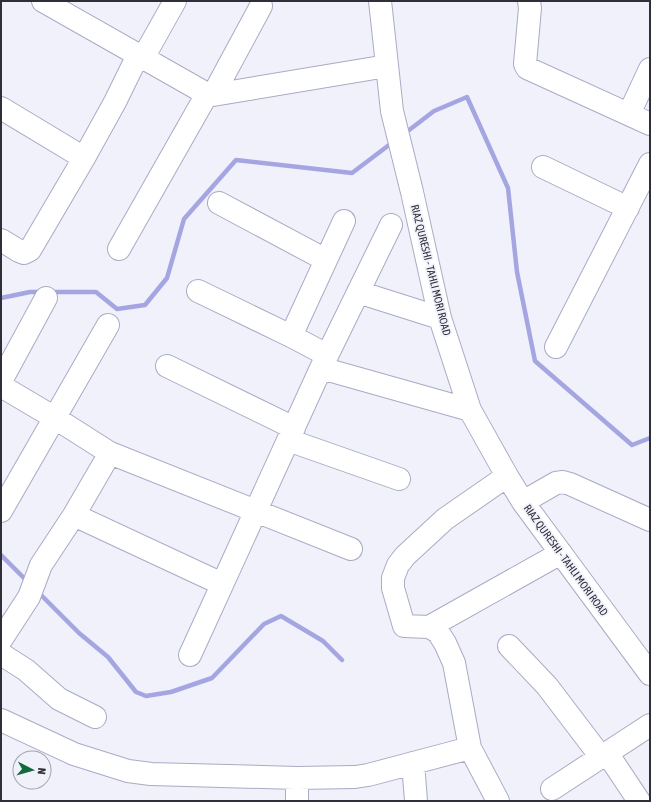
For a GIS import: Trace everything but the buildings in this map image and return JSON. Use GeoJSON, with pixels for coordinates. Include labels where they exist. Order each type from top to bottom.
{"type":"FeatureCollection","features":[{"type":"Feature","properties":{"kind":"street"},"geometry":{"type":"LineString","coordinates":[[43,1],[140,57],[210,94],[387,66]]}},
{"type":"Feature","properties":{"kind":"street"},"geometry":{"type":"LineString","coordinates":[[1,240],[24,253],[30,250],[84,158],[140,57],[175,1]]}},
{"type":"Feature","properties":{"kind":"street","name":"RIAZ QURESHI - TAHLI MORI ROAD"},"geometry":{"type":"LineString","coordinates":[[380,1],[392,111],[440,318],[470,410],[523,502],[650,674]]}},
{"type":"Feature","properties":{"kind":"street"},"geometry":{"type":"LineString","coordinates":[[529,1],[530,8],[525,64],[527,68],[650,124]]}},
{"type":"Feature","properties":{"kind":"street"},"geometry":{"type":"LineString","coordinates":[[119,249],[261,6]]}},
{"type":"Feature","properties":{"kind":"street"},"geometry":{"type":"LineString","coordinates":[[629,114],[650,69]]}},
{"type":"Feature","properties":{"kind":"street"},"geometry":{"type":"LineString","coordinates":[[1,108],[84,158]]}},
{"type":"Feature","properties":{"kind":"street"},"geometry":{"type":"LineString","coordinates":[[556,347],[650,164]]}},
{"type":"Feature","properties":{"kind":"street"},"geometry":{"type":"LineString","coordinates":[[543,167],[628,208]]}},
{"type":"Feature","properties":{"kind":"street"},"geometry":{"type":"LineString","coordinates":[[219,202],[326,260]]}},
{"type":"Feature","properties":{"kind":"street"},"geometry":{"type":"LineString","coordinates":[[291,336],[344,221]]}},
{"type":"Feature","properties":{"kind":"street"},"geometry":{"type":"LineString","coordinates":[[190,656],[324,362],[391,226]]}},
{"type":"Feature","properties":{"kind":"street"},"geometry":{"type":"LineString","coordinates":[[198,291],[291,336],[324,362],[470,410]]}},
{"type":"Feature","properties":{"kind":"street"},"geometry":{"type":"LineString","coordinates":[[358,292],[440,318]]}},
{"type":"Feature","properties":{"kind":"street"},"geometry":{"type":"LineString","coordinates":[[1,381],[46,298]]}},
{"type":"Feature","properties":{"kind":"street"},"geometry":{"type":"LineString","coordinates":[[1,511],[108,325]]}},
{"type":"Feature","properties":{"kind":"street"},"geometry":{"type":"LineString","coordinates":[[167,366],[291,434],[399,479]]}},
{"type":"Feature","properties":{"kind":"street"},"geometry":{"type":"LineString","coordinates":[[1,386],[110,453],[351,549]]}},
{"type":"Feature","properties":{"kind":"street"},"geometry":{"type":"LineString","coordinates":[[1,640],[29,597],[41,566],[110,453]]}},
{"type":"Feature","properties":{"kind":"street"},"geometry":{"type":"LineString","coordinates":[[498,801],[470,748],[454,663],[445,643],[438,632],[429,627],[404,626],[394,588],[393,578],[398,565],[445,519],[507,476]]}},
{"type":"Feature","properties":{"kind":"street"},"geometry":{"type":"LineString","coordinates":[[523,502],[556,483],[562,482],[570,484],[650,520]]}},
{"type":"Feature","properties":{"kind":"street"},"geometry":{"type":"LineString","coordinates":[[74,514],[222,584]]}},
{"type":"Feature","properties":{"kind":"street"},"geometry":{"type":"LineString","coordinates":[[429,627],[560,553]]}},
{"type":"Feature","properties":{"kind":"street"},"geometry":{"type":"LineString","coordinates":[[510,646],[547,686],[604,755],[639,801]]}},
{"type":"Feature","properties":{"kind":"street"},"geometry":{"type":"LineString","coordinates":[[1,654],[26,670],[59,699],[95,717]]}},
{"type":"Feature","properties":{"kind":"street"},"geometry":{"type":"LineString","coordinates":[[1,720],[74,754],[128,771],[151,774],[297,778],[361,776],[470,748]]}},
{"type":"Feature","properties":{"kind":"street"},"geometry":{"type":"LineString","coordinates":[[552,789],[650,725]]}},
{"type":"Feature","properties":{"kind":"street"},"geometry":{"type":"LineString","coordinates":[[413,763],[416,801]]}},
{"type":"Feature","properties":{"kind":"street"},"geometry":{"type":"LineString","coordinates":[[297,778],[297,801]]}},
{"type":"Feature","properties":{"kind":"waterway"},"geometry":{"type":"LineString","coordinates":[[404,134],[434,111],[467,97],[508,188],[517,272],[535,361],[632,445],[650,438]]}},
{"type":"Feature","properties":{"kind":"waterway"},"geometry":{"type":"LineString","coordinates":[[50,292],[96,292],[117,309],[145,305],[167,278],[184,219],[236,160],[352,173],[393,142]]}},
{"type":"Feature","properties":{"kind":"waterway"},"geometry":{"type":"LineString","coordinates":[[1,298],[30,292],[43,292]]}},
{"type":"Feature","properties":{"kind":"waterway"},"geometry":{"type":"LineString","coordinates":[[1,555],[28,582]]}},
{"type":"Feature","properties":{"kind":"waterway"},"geometry":{"type":"LineString","coordinates":[[37,591],[79,633],[108,657],[136,692],[146,696],[171,692],[212,678],[264,624],[281,616],[323,641],[342,660]]}}]}
